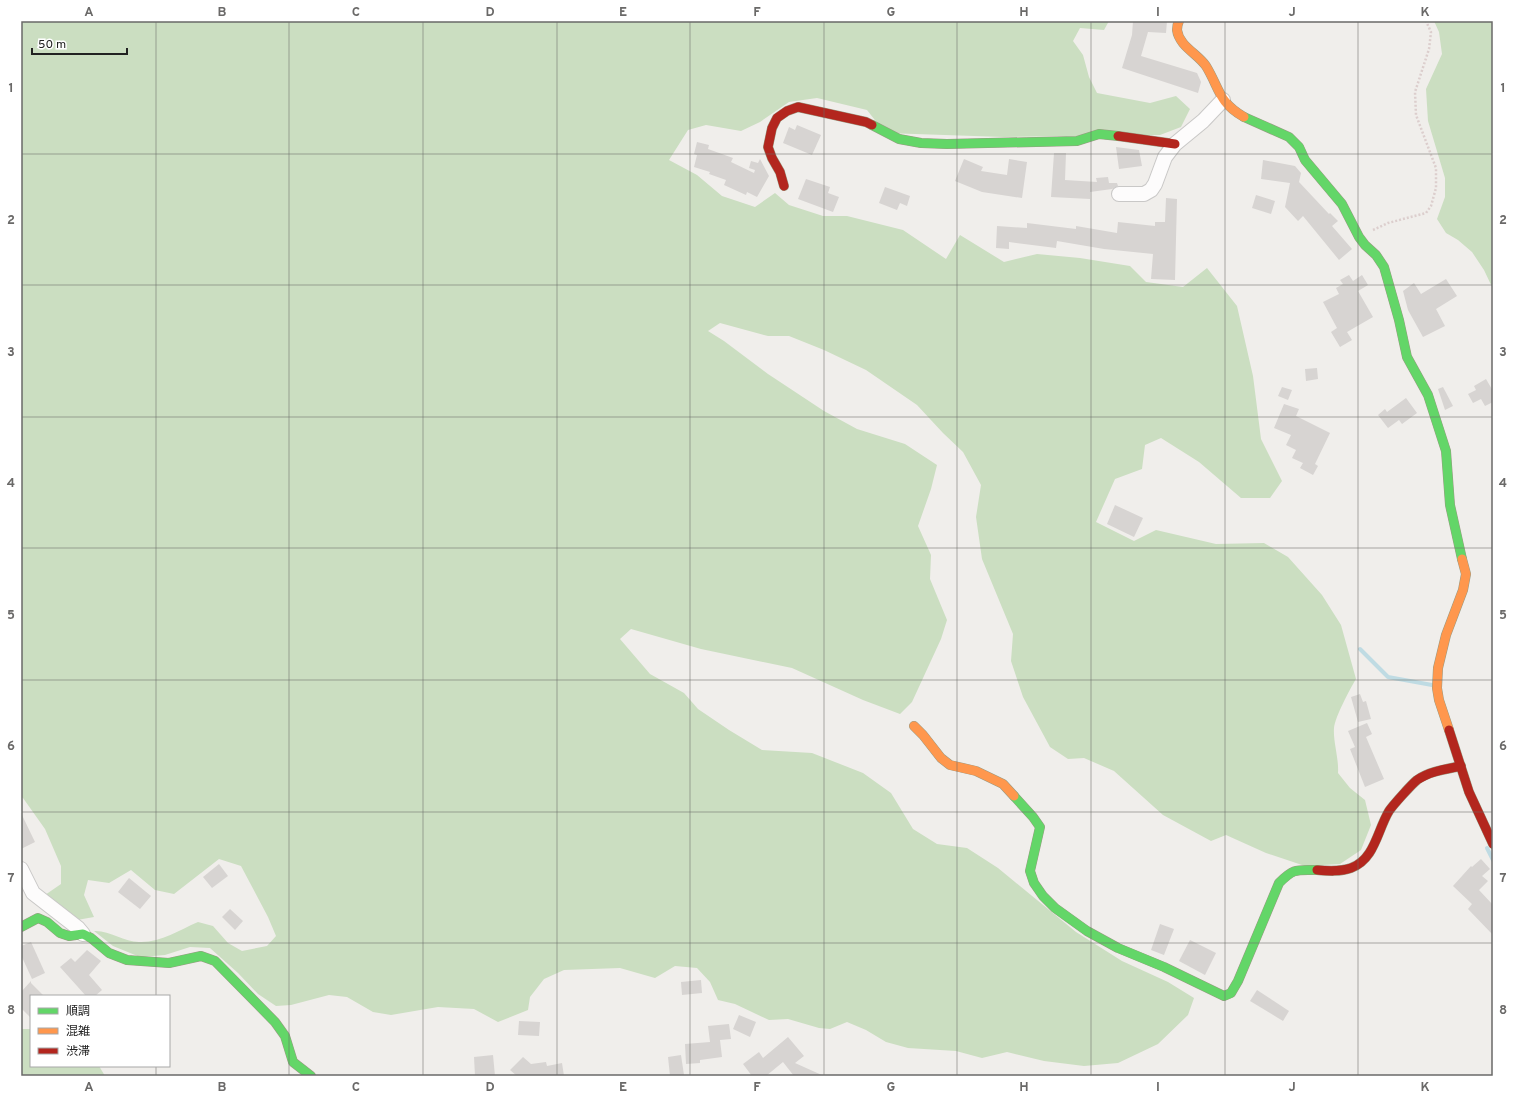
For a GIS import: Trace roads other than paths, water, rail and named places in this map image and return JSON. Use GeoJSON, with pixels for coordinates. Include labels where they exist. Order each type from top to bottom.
{"type":"FeatureCollection","features":[{"type":"Feature","properties":{"kind":"street"},"geometry":{"type":"LineString","coordinates":[[1179,21],[1177,30],[1182,41],[1206,66],[1223,100],[1231,109],[1244,117],[1289,137],[1300,147],[1305,160],[1342,204],[1365,245],[1376,255],[1384,267],[1399,320],[1407,357],[1428,396],[1446,451],[1450,505],[1466,574],[1463,590],[1446,635],[1438,668],[1437,688],[1439,700],[1473,804],[1493,844]]}},
{"type":"Feature","properties":{"kind":"street"},"geometry":{"type":"LineString","coordinates":[[1119,194],[1144,194],[1151,190],[1155,184],[1165,157],[1175,144],[1195,129],[1223,100]]}},
{"type":"Feature","properties":{"kind":"street"},"geometry":{"type":"LineString","coordinates":[[784,186],[780,172],[768,147],[772,128],[777,118],[786,111],[798,107],[866,122],[900,139],[921,144],[1077,141],[1099,134],[1132,137],[1175,144]]}},
{"type":"Feature","properties":{"kind":"street"},"geometry":{"type":"LineString","coordinates":[[914,726],[941,758],[950,765],[976,771],[1003,784],[1033,817],[1040,827],[1039,838],[1030,871],[1035,886],[1047,901],[1070,920],[1118,948],[1164,967],[1224,996],[1231,993],[1238,981],[1279,883],[1290,872],[1301,870],[1335,871],[1350,868],[1363,860],[1373,848],[1388,811],[1417,780],[1432,772],[1461,766]]}},
{"type":"Feature","properties":{"kind":"street"},"geometry":{"type":"LineString","coordinates":[[21,869],[33,893],[109,953],[127,960],[169,962],[201,956],[215,961],[276,1022],[285,1036],[293,1062],[311,1076]]}},
{"type":"Feature","properties":{"kind":"street"},"geometry":{"type":"LineString","coordinates":[[21,927],[38,918],[47,922],[60,933],[69,936],[83,934]]}},
{"type":"Feature","properties":{"kind":"waterway"},"geometry":{"type":"LineString","coordinates":[[1360,649],[1388,677],[1432,685]]}},
{"type":"Feature","properties":{"kind":"waterway"},"geometry":{"type":"LineString","coordinates":[[1487,848],[1493,860]]}}]}
